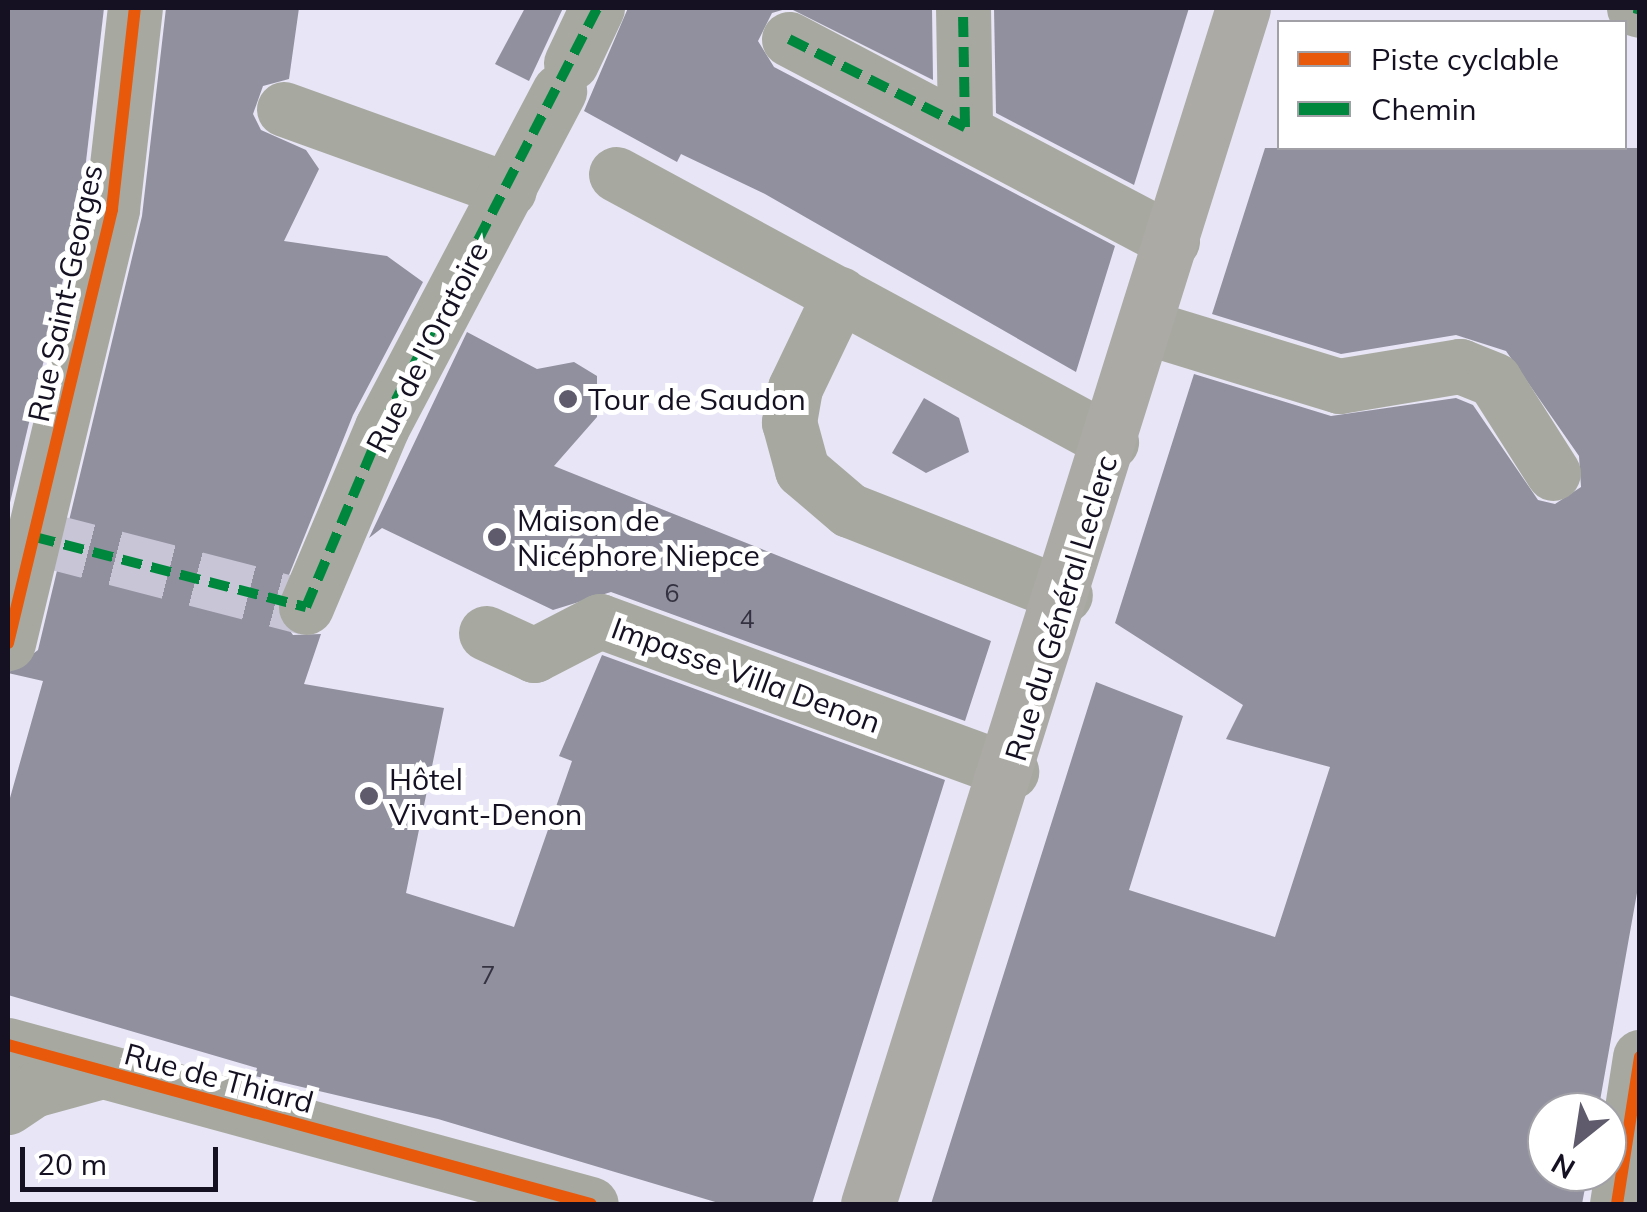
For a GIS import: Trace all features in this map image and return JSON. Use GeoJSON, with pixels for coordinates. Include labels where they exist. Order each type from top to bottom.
{"type":"FeatureCollection","features":[{"type":"Feature","properties":{"kind":"main road","name":"Rue du Général Leclerc"},"geometry":{"type":"LineString","coordinates":[[868,1204],[1011,771],[1243,8]]}},
{"type":"Feature","properties":{"kind":"street","name":"Rue Saint-Georges"},"geometry":{"type":"LineString","coordinates":[[8,643],[112,210],[135,8]]}},
{"type":"Feature","properties":{"kind":"street","name":"Rue de l'Oratoire"},"geometry":{"type":"LineString","coordinates":[[306,607],[382,427],[509,190],[597,8]]}},
{"type":"Feature","properties":{"kind":"street"},"geometry":{"type":"LineString","coordinates":[[964,8],[965,127]]}},
{"type":"Feature","properties":{"kind":"street"},"geometry":{"type":"LineString","coordinates":[[789,39],[965,127],[1172,242]]}},
{"type":"Feature","properties":{"kind":"street"},"geometry":{"type":"LineString","coordinates":[[284,109],[509,190]]}},
{"type":"Feature","properties":{"kind":"street"},"geometry":{"type":"LineString","coordinates":[[616,174],[1111,442]]}},
{"type":"Feature","properties":{"kind":"street"},"geometry":{"type":"LineString","coordinates":[[840,294],[795,388],[790,422],[802,470],[849,510],[1065,595]]}},
{"type":"Feature","properties":{"kind":"street"},"geometry":{"type":"LineString","coordinates":[[1146,326],[1339,386],[1460,366],[1494,380],[1553,473]]}},
{"type":"Feature","properties":{"kind":"street","name":"Impasse Villa Denon"},"geometry":{"type":"LineString","coordinates":[[486,632],[534,655],[600,621],[1011,771]]}},
{"type":"Feature","properties":{"kind":"street","name":"Rue de Thiard"},"geometry":{"type":"LineString","coordinates":[[8,1045],[493,1191],[591,1204]]}},
{"type":"Feature","properties":{"kind":"street"},"geometry":{"type":"LineString","coordinates":[[1617,1204],[1640,1057]]}},
{"type":"Feature","properties":{"kind":"street"},"geometry":{"type":"LineString","coordinates":[[8,1107],[33,1090],[99,1072]]}},
{"type":"Feature","properties":{"kind":"building"},"geometry":{"type":"Polygon","coordinates":[[[8,8],[104,8],[81,204],[8,511],[8,8]]]}},
{"type":"Feature","properties":{"kind":"building"},"geometry":{"type":"Polygon","coordinates":[[[166,8],[299,8],[289,79],[263,86],[253,114],[261,130],[306,150],[319,169],[284,241],[387,256],[423,282],[353,415],[275,610],[293,635],[321,634],[304,684],[444,708],[406,893],[514,927],[572,761],[559,756],[602,655],[945,780],[812,1204],[722,1204],[438,1119],[255,1076],[257,1068],[8,995],[8,805],[43,681],[8,673],[38,650],[142,216],[166,8]]]}},
{"type":"Feature","properties":{"kind":"building"},"geometry":{"type":"Polygon","coordinates":[[[525,8],[563,8],[529,81],[495,64],[525,8]]]}},
{"type":"Feature","properties":{"kind":"building"},"geometry":{"type":"Polygon","coordinates":[[[628,8],[789,8],[772,13],[758,41],[774,67],[1115,246],[1076,372],[765,194],[681,154],[677,162],[584,111],[628,8]]]}},
{"type":"Feature","properties":{"kind":"building"},"geometry":{"type":"Polygon","coordinates":[[[789,8],[932,8],[933,80],[789,8]]]}},
{"type":"Feature","properties":{"kind":"building"},"geometry":{"type":"Polygon","coordinates":[[[994,8],[1189,8],[1134,185],[996,113],[994,8]]]}},
{"type":"Feature","properties":{"kind":"building"},"geometry":{"type":"Polygon","coordinates":[[[1265,148],[1640,148],[1640,876],[1602,1092],[1527,1092],[1527,1192],[1584,1192],[1582,1204],[931,1204],[1096,682],[1183,716],[1129,890],[1275,937],[1330,767],[1226,739],[1243,705],[1115,623],[1194,374],[1331,416],[1456,398],[1473,405],[1538,500],[1555,504],[1581,487],[1579,456],[1506,351],[1456,335],[1341,354],[1212,314],[1265,148]]]}},
{"type":"Feature","properties":{"kind":"building"},"geometry":{"type":"Polygon","coordinates":[[[467,332],[537,369],[574,362],[597,376],[597,417],[554,466],[991,641],[965,721],[611,592],[553,610],[382,528],[369,538],[467,332]]]}},
{"type":"Feature","properties":{"kind":"building"},"geometry":{"type":"Polygon","coordinates":[[[924,398],[959,418],[969,452],[926,473],[892,453],[924,398]]]}},
{"type":"Feature","properties":{"kind":"tunnel"},"geometry":{"type":"LineString","coordinates":[[35,537],[306,607]]}},
{"type":"Feature","properties":{"kind":"marked path"},"geometry":{"type":"LineString","coordinates":[[35,537],[306,607],[382,427],[597,8]]}},
{"type":"Feature","properties":{"kind":"marked path"},"geometry":{"type":"LineString","coordinates":[[789,39],[965,127],[963,8]]}},
{"type":"Feature","properties":{"kind":"marked path"},"geometry":{"type":"LineString","coordinates":[[1634,8],[1640,10]]}},
{"type":"Feature","properties":{"kind":"cycle path"},"geometry":{"type":"LineString","coordinates":[[8,643],[112,209],[135,8]]}},
{"type":"Feature","properties":{"kind":"cycle path"},"geometry":{"type":"LineString","coordinates":[[8,1045],[591,1204]]}},
{"type":"Feature","properties":{"kind":"cycle path"},"geometry":{"type":"LineString","coordinates":[[1617,1204],[1640,1057]]}},
{"type":"Feature","properties":{"kind":"place","name":"Tour de Saudon"},"geometry":{"type":"Point","coordinates":[568,399]}},
{"type":"Feature","properties":{"kind":"place","name":"Maison de Nicéphore Niepce"},"geometry":{"type":"Point","coordinates":[497,537]}},
{"type":"Feature","properties":{"kind":"place","name":"Hôtel Vivant-Denon"},"geometry":{"type":"Point","coordinates":[369,796]}}]}
